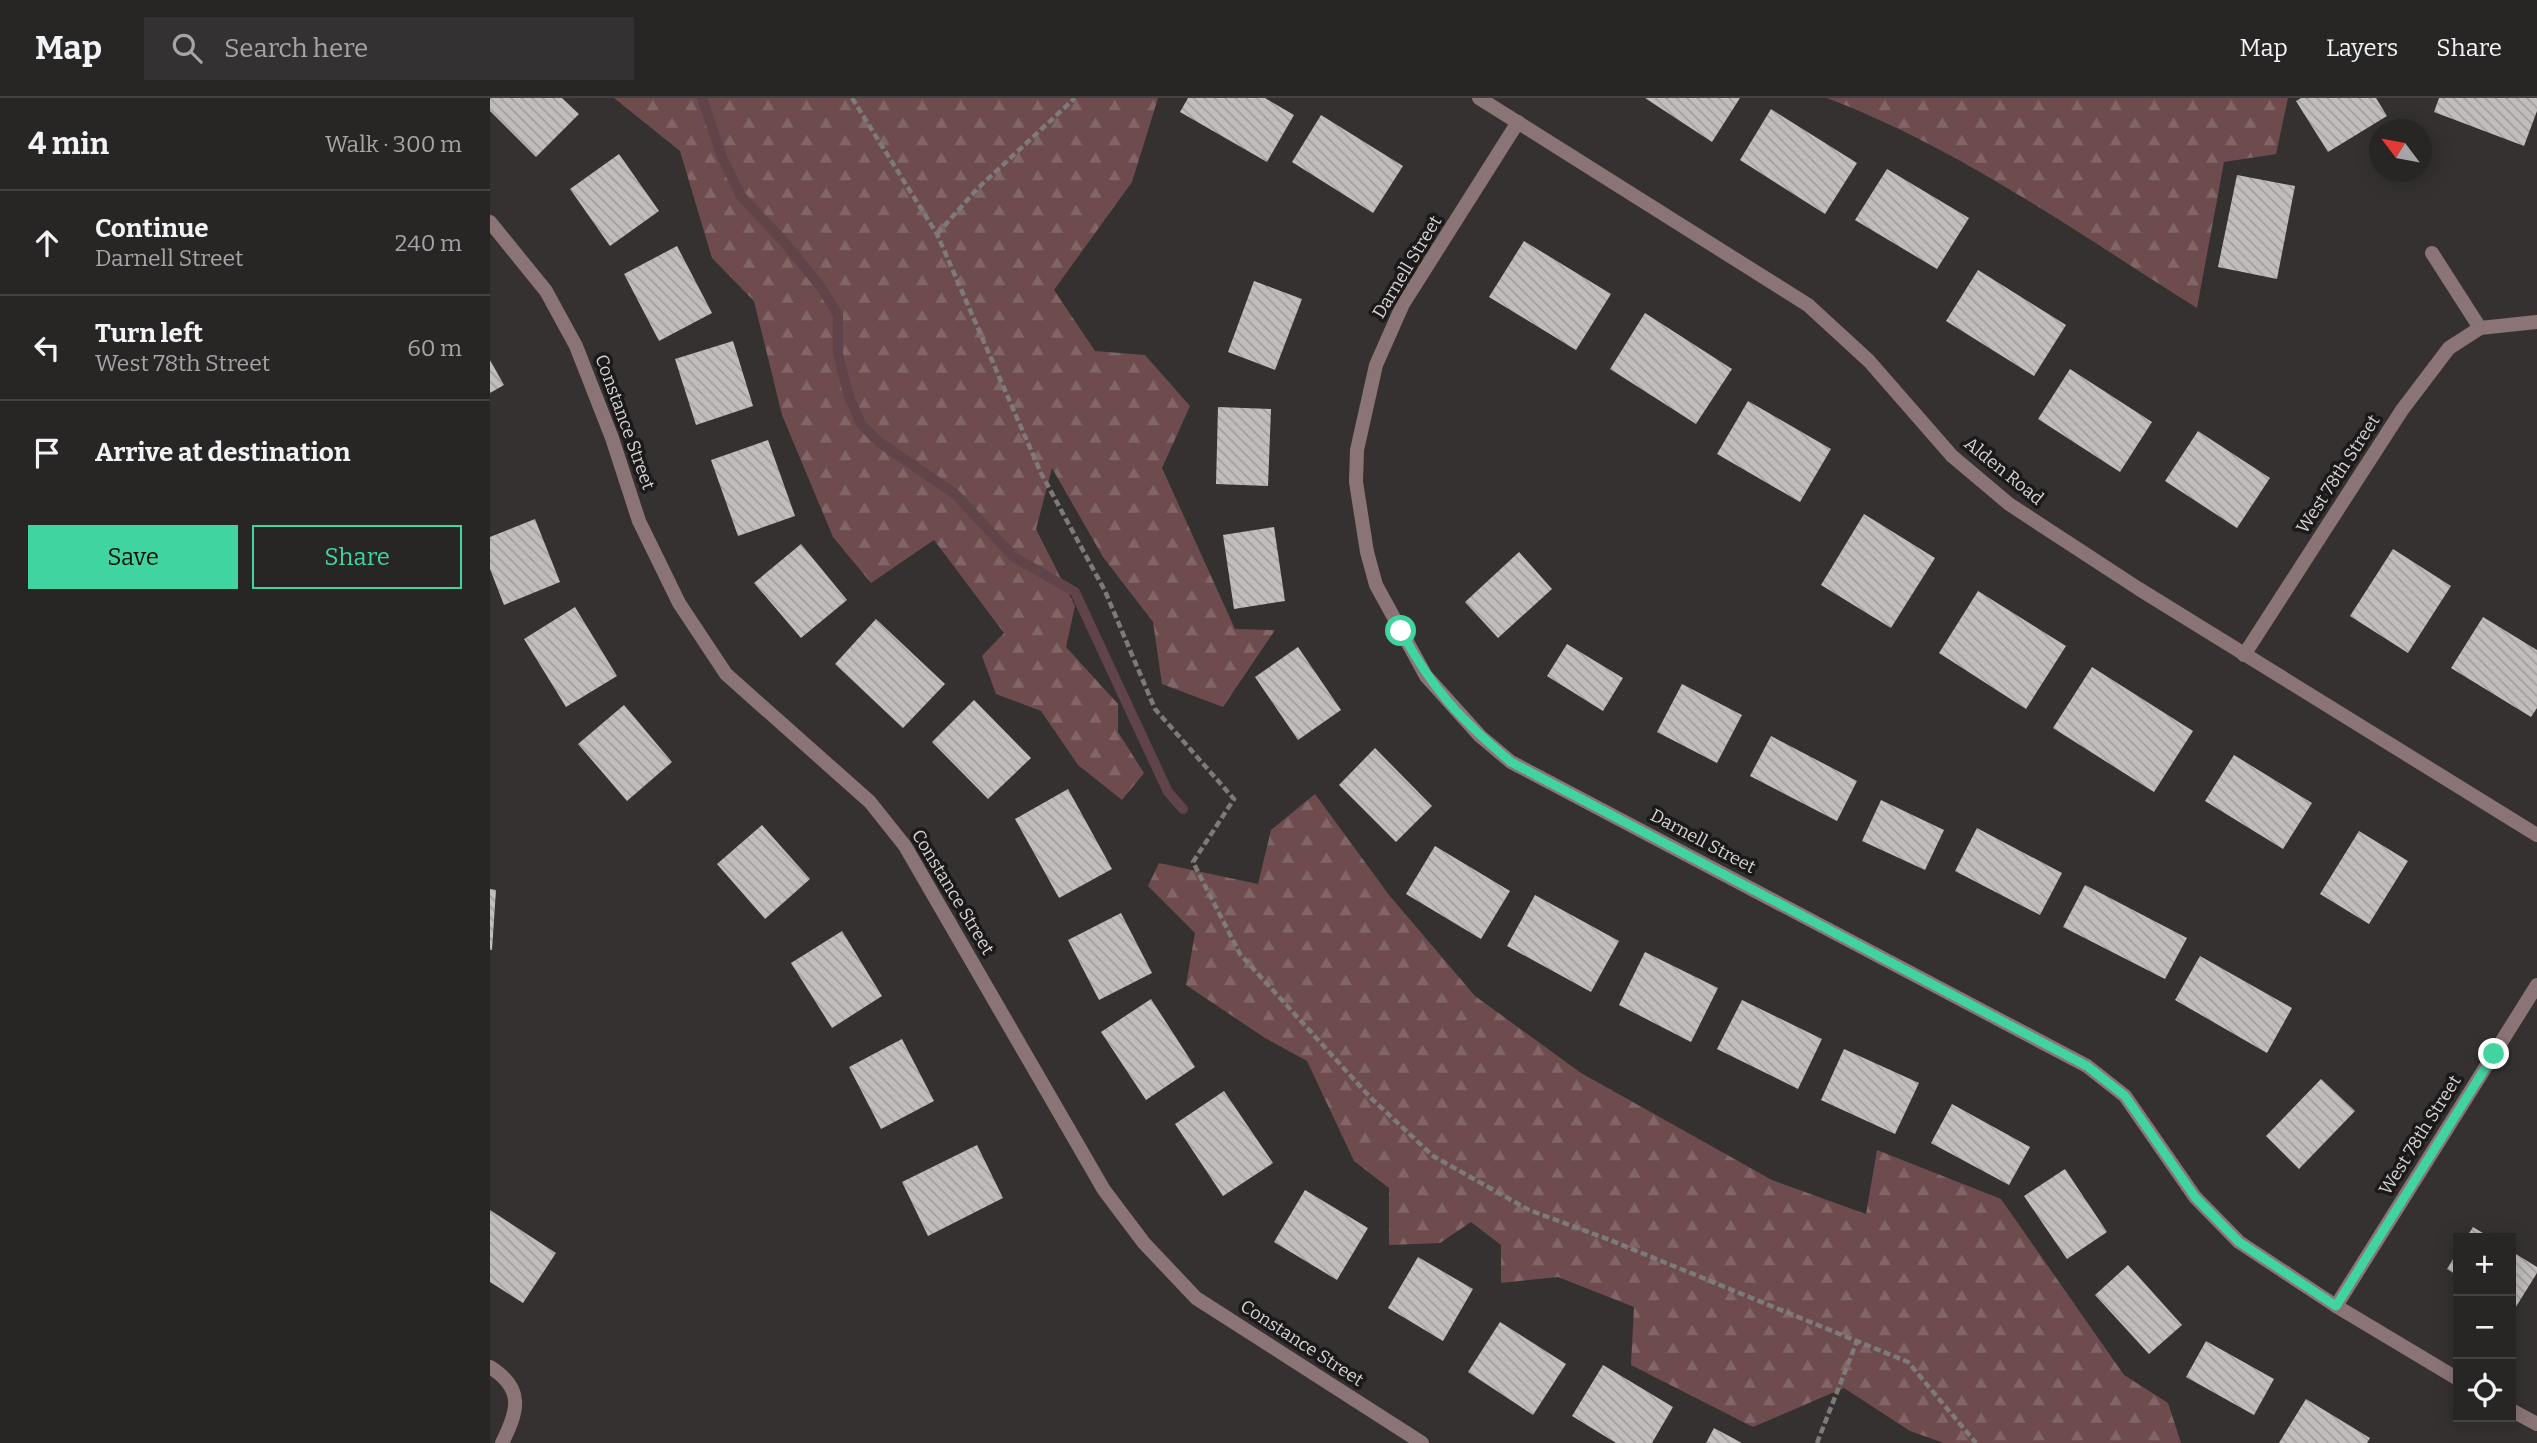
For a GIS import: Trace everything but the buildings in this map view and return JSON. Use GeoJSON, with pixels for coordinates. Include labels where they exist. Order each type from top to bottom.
{"type":"FeatureCollection","features":[{"type":"Feature","properties":{"kind":"street","name":"Alden Road"},"geometry":{"type":"LineString","coordinates":[[1479,98],[1808,305],[1869,360],[1952,456],[2020,511],[2244,655],[2537,835]]}},
{"type":"Feature","properties":{"kind":"street","name":"Darnell Street"},"geometry":{"type":"LineString","coordinates":[[1518,122],[1403,304],[1389,332],[1365,405],[1357,450],[1356,482],[1367,552],[1376,585],[1426,676],[1479,736],[1511,762],[2087,1066],[2125,1096],[2195,1197],[2239,1242],[2336,1306],[2453,1376]]}},
{"type":"Feature","properties":{"kind":"street","name":"Constance Street"},"geometry":{"type":"LineString","coordinates":[[490,222],[545,291],[576,346],[612,438],[639,521],[679,603],[726,674],[870,802],[905,846],[1104,1190],[1144,1243],[1196,1298],[1422,1443]]}},
{"type":"Feature","properties":{"kind":"street"},"geometry":{"type":"LineString","coordinates":[[2432,253],[2480,328]]}},
{"type":"Feature","properties":{"kind":"street","name":"West 78th Street"},"geometry":{"type":"LineString","coordinates":[[2244,655],[2402,410],[2449,348],[2480,328],[2537,322]]}},
{"type":"Feature","properties":{"kind":"street","name":"West 78th Street"},"geometry":{"type":"LineString","coordinates":[[2336,1306],[2537,985]]}},
{"type":"Feature","properties":{"kind":"street"},"geometry":{"type":"LineString","coordinates":[[490,1367],[513,1388],[516,1414],[502,1443]]}},
{"type":"Feature","properties":{"kind":"street"},"geometry":{"type":"LineString","coordinates":[[2516,1413],[2537,1424]]}},
{"type":"Feature","properties":{"kind":"path"},"geometry":{"type":"LineString","coordinates":[[852,98],[937,234],[1041,473],[1105,591],[1155,709],[1234,799],[1193,862],[1240,954],[1370,1097],[1433,1156],[1529,1210],[1908,1362],[1976,1443]]}},
{"type":"Feature","properties":{"kind":"path"},"geometry":{"type":"LineString","coordinates":[[937,234],[977,189],[1076,98]]}},
{"type":"Feature","properties":{"kind":"path"},"geometry":{"type":"LineString","coordinates":[[1817,1443],[1857,1341]]}},
{"type":"Feature","properties":{"kind":"green space"},"geometry":{"type":"Polygon","coordinates":[[[614,98],[1158,98],[1132,182],[1054,290],[1095,351],[1145,355],[1190,406],[1162,468],[1235,629],[1275,630],[1223,707],[1162,684],[1153,622],[1103,557],[1052,468],[1036,529],[1075,606],[1066,647],[1118,704],[1118,732],[1144,773],[1122,800],[1078,765],[1041,711],[996,694],[982,656],[1004,633],[934,540],[871,583],[833,537],[782,415],[754,301],[712,258],[680,151],[614,98]]]}},
{"type":"Feature","properties":{"kind":"green space"},"geometry":{"type":"Polygon","coordinates":[[[1827,98],[2288,98],[2276,154],[2224,162],[2197,308],[1970,166],[1875,118],[1827,98]]]}},
{"type":"Feature","properties":{"kind":"green space"},"geometry":{"type":"Polygon","coordinates":[[[1315,794],[1389,895],[1475,996],[1581,1073],[1772,1180],[1866,1214],[1877,1150],[2001,1199],[2124,1375],[2168,1403],[2181,1443],[1944,1443],[1910,1431],[1844,1388],[1753,1427],[1631,1365],[1634,1307],[1558,1277],[1501,1283],[1501,1245],[1471,1222],[1440,1243],[1389,1245],[1389,1188],[1354,1161],[1307,1061],[1265,1038],[1186,985],[1195,933],[1148,886],[1159,863],[1258,884],[1271,830],[1315,794]]]}},
{"type":"Feature","properties":{"kind":"waterway"},"geometry":{"type":"LineString","coordinates":[[702,98],[722,157],[741,196],[821,287],[838,315],[838,354],[849,397],[861,424],[879,442],[955,494],[1014,557],[1075,592],[1168,792],[1183,809]]}},
{"type":"Feature","properties":{"kind":"route"},"geometry":{"type":"LineString","coordinates":[[1401,631],[1426,676],[1441,696],[1479,736],[1511,762],[2087,1066],[2125,1096],[2195,1197],[2239,1242],[2336,1306],[2494,1054]]}}]}
